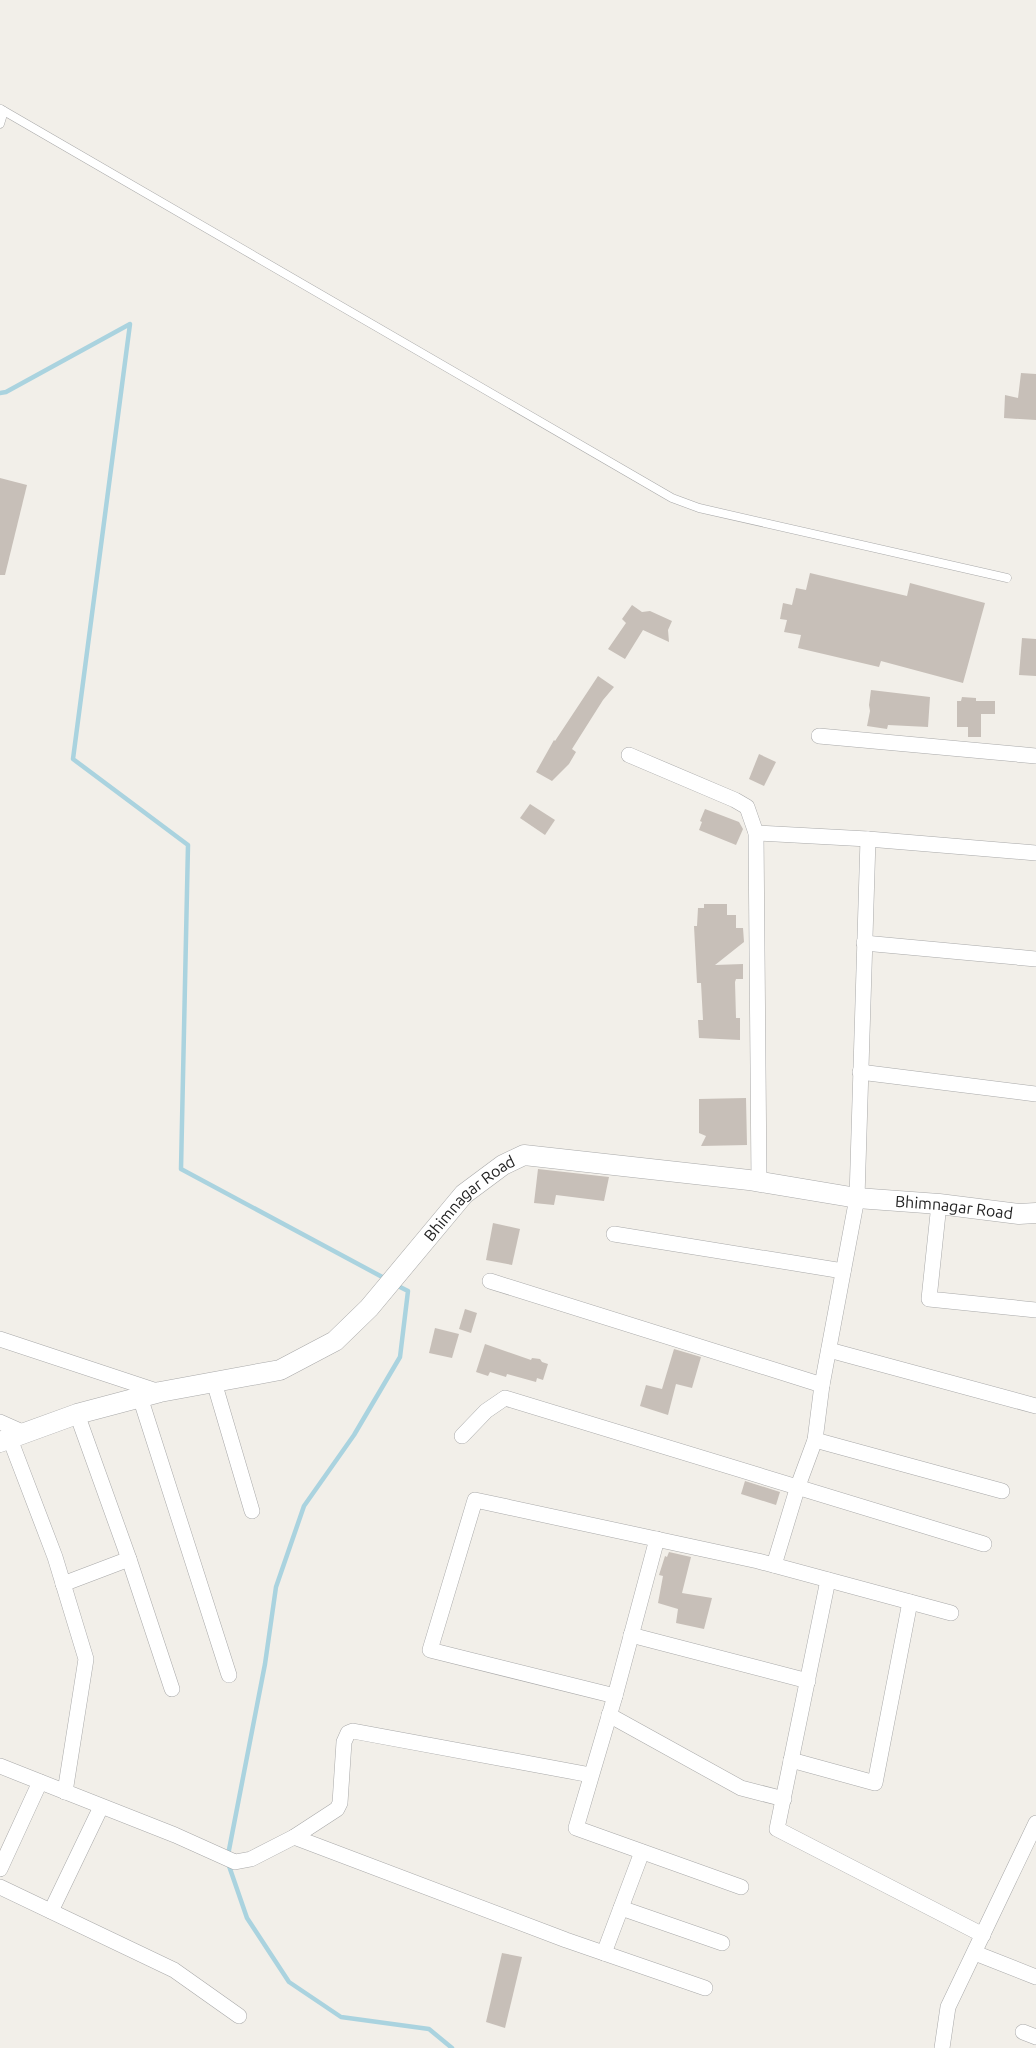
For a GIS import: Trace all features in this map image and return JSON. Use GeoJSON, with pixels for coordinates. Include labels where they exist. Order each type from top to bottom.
{"type":"FeatureCollection","features":[{"type":"Feature","properties":{"kind":"street"},"geometry":{"type":"LineString","coordinates":[[819,736],[1036,756]]}},
{"type":"Feature","properties":{"kind":"street"},"geometry":{"type":"LineString","coordinates":[[629,755],[747,807],[756,833],[759,1182]]}},
{"type":"Feature","properties":{"kind":"street"},"geometry":{"type":"LineString","coordinates":[[756,833],[868,839],[1036,853]]}},
{"type":"Feature","properties":{"kind":"street"},"geometry":{"type":"LineString","coordinates":[[774,1565],[798,1486],[815,1440],[822,1385],[857,1198],[868,839]]}},
{"type":"Feature","properties":{"kind":"street"},"geometry":{"type":"LineString","coordinates":[[864,943],[1036,959]]}},
{"type":"Feature","properties":{"kind":"street"},"geometry":{"type":"LineString","coordinates":[[860,1072],[1036,1094]]}},
{"type":"Feature","properties":{"kind":"street","name":"Bhimnagar Road"},"geometry":{"type":"LineString","coordinates":[[9,1434],[160,1392],[280,1370],[335,1341],[369,1308],[464,1194],[503,1165],[524,1155],[759,1182],[857,1198],[939,1204],[1019,1214],[1036,1213]]}},
{"type":"Feature","properties":{"kind":"street"},"geometry":{"type":"LineString","coordinates":[[939,1204],[929,1299],[1036,1310]]}},
{"type":"Feature","properties":{"kind":"street"},"geometry":{"type":"LineString","coordinates":[[614,1234],[843,1271]]}},
{"type":"Feature","properties":{"kind":"street"},"geometry":{"type":"LineString","coordinates":[[490,1281],[822,1385]]}},
{"type":"Feature","properties":{"kind":"street"},"geometry":{"type":"LineString","coordinates":[[0,1339],[160,1392]]}},
{"type":"Feature","properties":{"kind":"street"},"geometry":{"type":"LineString","coordinates":[[829,1350],[1036,1406]]}},
{"type":"Feature","properties":{"kind":"street"},"geometry":{"type":"LineString","coordinates":[[214,1382],[252,1511]]}},
{"type":"Feature","properties":{"kind":"street"},"geometry":{"type":"LineString","coordinates":[[140,1397],[229,1675]]}},
{"type":"Feature","properties":{"kind":"street"},"geometry":{"type":"LineString","coordinates":[[462,1436],[486,1411],[505,1398],[984,1544]]}},
{"type":"Feature","properties":{"kind":"street"},"geometry":{"type":"LineString","coordinates":[[77,1414],[129,1559],[172,1689]]}},
{"type":"Feature","properties":{"kind":"street"},"geometry":{"type":"LineString","coordinates":[[9,1434],[55,1557],[86,1659],[65,1792]]}},
{"type":"Feature","properties":{"kind":"street"},"geometry":{"type":"LineString","coordinates":[[815,1440],[1002,1491]]}},
{"type":"Feature","properties":{"kind":"street"},"geometry":{"type":"LineString","coordinates":[[615,1696],[430,1650],[475,1500],[774,1565],[951,1613]]}},
{"type":"Feature","properties":{"kind":"street"},"geometry":{"type":"LineString","coordinates":[[657,1539],[615,1696],[576,1828],[741,1887]]}},
{"type":"Feature","properties":{"kind":"street"},"geometry":{"type":"LineString","coordinates":[[63,1584],[129,1559]]}},
{"type":"Feature","properties":{"kind":"street"},"geometry":{"type":"LineString","coordinates":[[828,1580],[777,1829],[983,1935]]}},
{"type":"Feature","properties":{"kind":"street"},"geometry":{"type":"LineString","coordinates":[[791,1760],[875,1783],[910,1602]]}},
{"type":"Feature","properties":{"kind":"street"},"geometry":{"type":"LineString","coordinates":[[632,1635],[808,1681]]}},
{"type":"Feature","properties":{"kind":"street"},"geometry":{"type":"LineString","coordinates":[[609,1715],[741,1788],[784,1799]]}},
{"type":"Feature","properties":{"kind":"street"},"geometry":{"type":"LineString","coordinates":[[0,1766],[175,1835],[235,1862],[251,1859],[294,1837],[339,1806],[344,1742],[348,1733],[353,1731],[591,1775]]}},
{"type":"Feature","properties":{"kind":"street"},"geometry":{"type":"LineString","coordinates":[[0,1869],[40,1782]]}},
{"type":"Feature","properties":{"kind":"street"},"geometry":{"type":"LineString","coordinates":[[51,1911],[101,1807]]}},
{"type":"Feature","properties":{"kind":"street"},"geometry":{"type":"LineString","coordinates":[[942,2048],[948,2007],[1036,1823]]}},
{"type":"Feature","properties":{"kind":"street"},"geometry":{"type":"LineString","coordinates":[[294,1837],[604,1953],[705,1988]]}},
{"type":"Feature","properties":{"kind":"street"},"geometry":{"type":"LineString","coordinates":[[604,1953],[642,1852]]}},
{"type":"Feature","properties":{"kind":"street"},"geometry":{"type":"LineString","coordinates":[[0,1887],[174,1970],[239,2016]]}},
{"type":"Feature","properties":{"kind":"street"},"geometry":{"type":"LineString","coordinates":[[621,1908],[722,1943]]}},
{"type":"Feature","properties":{"kind":"street"},"geometry":{"type":"LineString","coordinates":[[975,1953],[1036,1977]]}},
{"type":"Feature","properties":{"kind":"lane"},"geometry":{"type":"LineString","coordinates":[[0,124],[2,109],[672,498],[699,508],[1007,578]]}},
{"type":"Feature","properties":{"kind":"building"},"geometry":{"type":"Polygon","coordinates":[[[1021,373],[1036,374],[1036,420],[1004,418],[1005,395],[1018,398],[1021,373]]]}},
{"type":"Feature","properties":{"kind":"building"},"geometry":{"type":"Polygon","coordinates":[[[0,478],[27,485],[5,575],[0,575],[0,478]]]}},
{"type":"Feature","properties":{"kind":"building"},"geometry":{"type":"Polygon","coordinates":[[[810,573],[907,596],[910,583],[985,603],[963,683],[881,661],[879,667],[798,648],[801,635],[784,632],[787,620],[780,619],[783,603],[792,605],[796,588],[806,590],[810,573]]]}},
{"type":"Feature","properties":{"kind":"building"},"geometry":{"type":"Polygon","coordinates":[[[632,605],[642,612],[650,611],[672,621],[668,630],[669,642],[643,630],[625,659],[608,649],[626,623],[622,619],[632,605]]]}},
{"type":"Feature","properties":{"kind":"building"},"geometry":{"type":"Polygon","coordinates":[[[1022,638],[1036,639],[1036,676],[1019,675],[1022,638]]]}},
{"type":"Feature","properties":{"kind":"building"},"geometry":{"type":"Polygon","coordinates":[[[598,676],[614,687],[603,700],[572,749],[576,752],[569,764],[552,781],[536,772],[554,740],[598,676]]]}},
{"type":"Feature","properties":{"kind":"building"},"geometry":{"type":"Polygon","coordinates":[[[871,690],[930,697],[928,727],[888,725],[887,729],[867,726],[871,690]]]}},
{"type":"Feature","properties":{"kind":"building"},"geometry":{"type":"Polygon","coordinates":[[[962,697],[976,698],[976,701],[995,701],[995,714],[981,714],[981,737],[968,737],[968,727],[957,727],[957,701],[961,701],[962,697]]]}},
{"type":"Feature","properties":{"kind":"building"},"geometry":{"type":"Polygon","coordinates":[[[759,754],[776,762],[764,786],[749,779],[759,754]]]}},
{"type":"Feature","properties":{"kind":"building"},"geometry":{"type":"Polygon","coordinates":[[[530,804],[555,820],[545,835],[520,818],[530,804]]]}},
{"type":"Feature","properties":{"kind":"building"},"geometry":{"type":"Polygon","coordinates":[[[705,809],[739,822],[743,829],[736,845],[699,830],[705,809]]]}},
{"type":"Feature","properties":{"kind":"building"},"geometry":{"type":"Polygon","coordinates":[[[704,904],[727,904],[727,915],[736,915],[736,928],[743,928],[744,942],[715,965],[743,964],[743,979],[736,979],[735,982],[736,1018],[740,1018],[740,1040],[699,1038],[698,1020],[703,1020],[701,983],[697,983],[694,926],[697,926],[698,908],[704,908],[704,904]]]}},
{"type":"Feature","properties":{"kind":"building"},"geometry":{"type":"Polygon","coordinates":[[[746,1098],[747,1145],[701,1146],[706,1136],[699,1133],[699,1099],[746,1098]]]}},
{"type":"Feature","properties":{"kind":"building"},"geometry":{"type":"Polygon","coordinates":[[[538,1169],[609,1177],[604,1201],[556,1195],[554,1205],[534,1203],[538,1169]]]}},
{"type":"Feature","properties":{"kind":"building"},"geometry":{"type":"Polygon","coordinates":[[[493,1223],[520,1229],[512,1265],[486,1260],[493,1223]]]}},
{"type":"Feature","properties":{"kind":"building"},"geometry":{"type":"Polygon","coordinates":[[[465,1309],[477,1313],[471,1333],[459,1329],[465,1309]]]}},
{"type":"Feature","properties":{"kind":"building"},"geometry":{"type":"Polygon","coordinates":[[[435,1328],[459,1334],[452,1358],[429,1353],[435,1328]]]}},
{"type":"Feature","properties":{"kind":"building"},"geometry":{"type":"Polygon","coordinates":[[[485,1344],[531,1360],[532,1358],[540,1359],[548,1364],[543,1380],[537,1378],[536,1382],[507,1374],[506,1377],[490,1372],[488,1376],[476,1372],[485,1344]]]}},
{"type":"Feature","properties":{"kind":"building"},"geometry":{"type":"Polygon","coordinates":[[[674,1349],[701,1357],[692,1388],[676,1384],[668,1415],[640,1406],[646,1385],[662,1389],[674,1349]]]}},
{"type":"Feature","properties":{"kind":"building"},"geometry":{"type":"Polygon","coordinates":[[[745,1481],[780,1492],[776,1505],[741,1494],[745,1481]]]}},
{"type":"Feature","properties":{"kind":"building"},"geometry":{"type":"Polygon","coordinates":[[[669,1552],[691,1557],[682,1593],[712,1598],[704,1629],[676,1623],[678,1609],[658,1603],[663,1576],[659,1575],[665,1556],[667,1557],[669,1552]]]}},
{"type":"Feature","properties":{"kind":"building"},"geometry":{"type":"Polygon","coordinates":[[[502,1953],[522,1957],[505,2028],[486,2022],[502,1953]]]}},
{"type":"Feature","properties":{"kind":"waterway"},"geometry":{"type":"LineString","coordinates":[[0,393],[6,392],[130,324],[73,759],[188,845],[181,1169],[386,1279]]}},
{"type":"Feature","properties":{"kind":"waterway"},"geometry":{"type":"LineString","coordinates":[[228,1855],[265,1664],[276,1587],[304,1506],[354,1435],[400,1357],[408,1291],[396,1285]]}},
{"type":"Feature","properties":{"kind":"waterway"},"geometry":{"type":"LineString","coordinates":[[228,1863],[247,1918],[289,1982],[341,2017],[429,2029],[452,2048]]}}]}
